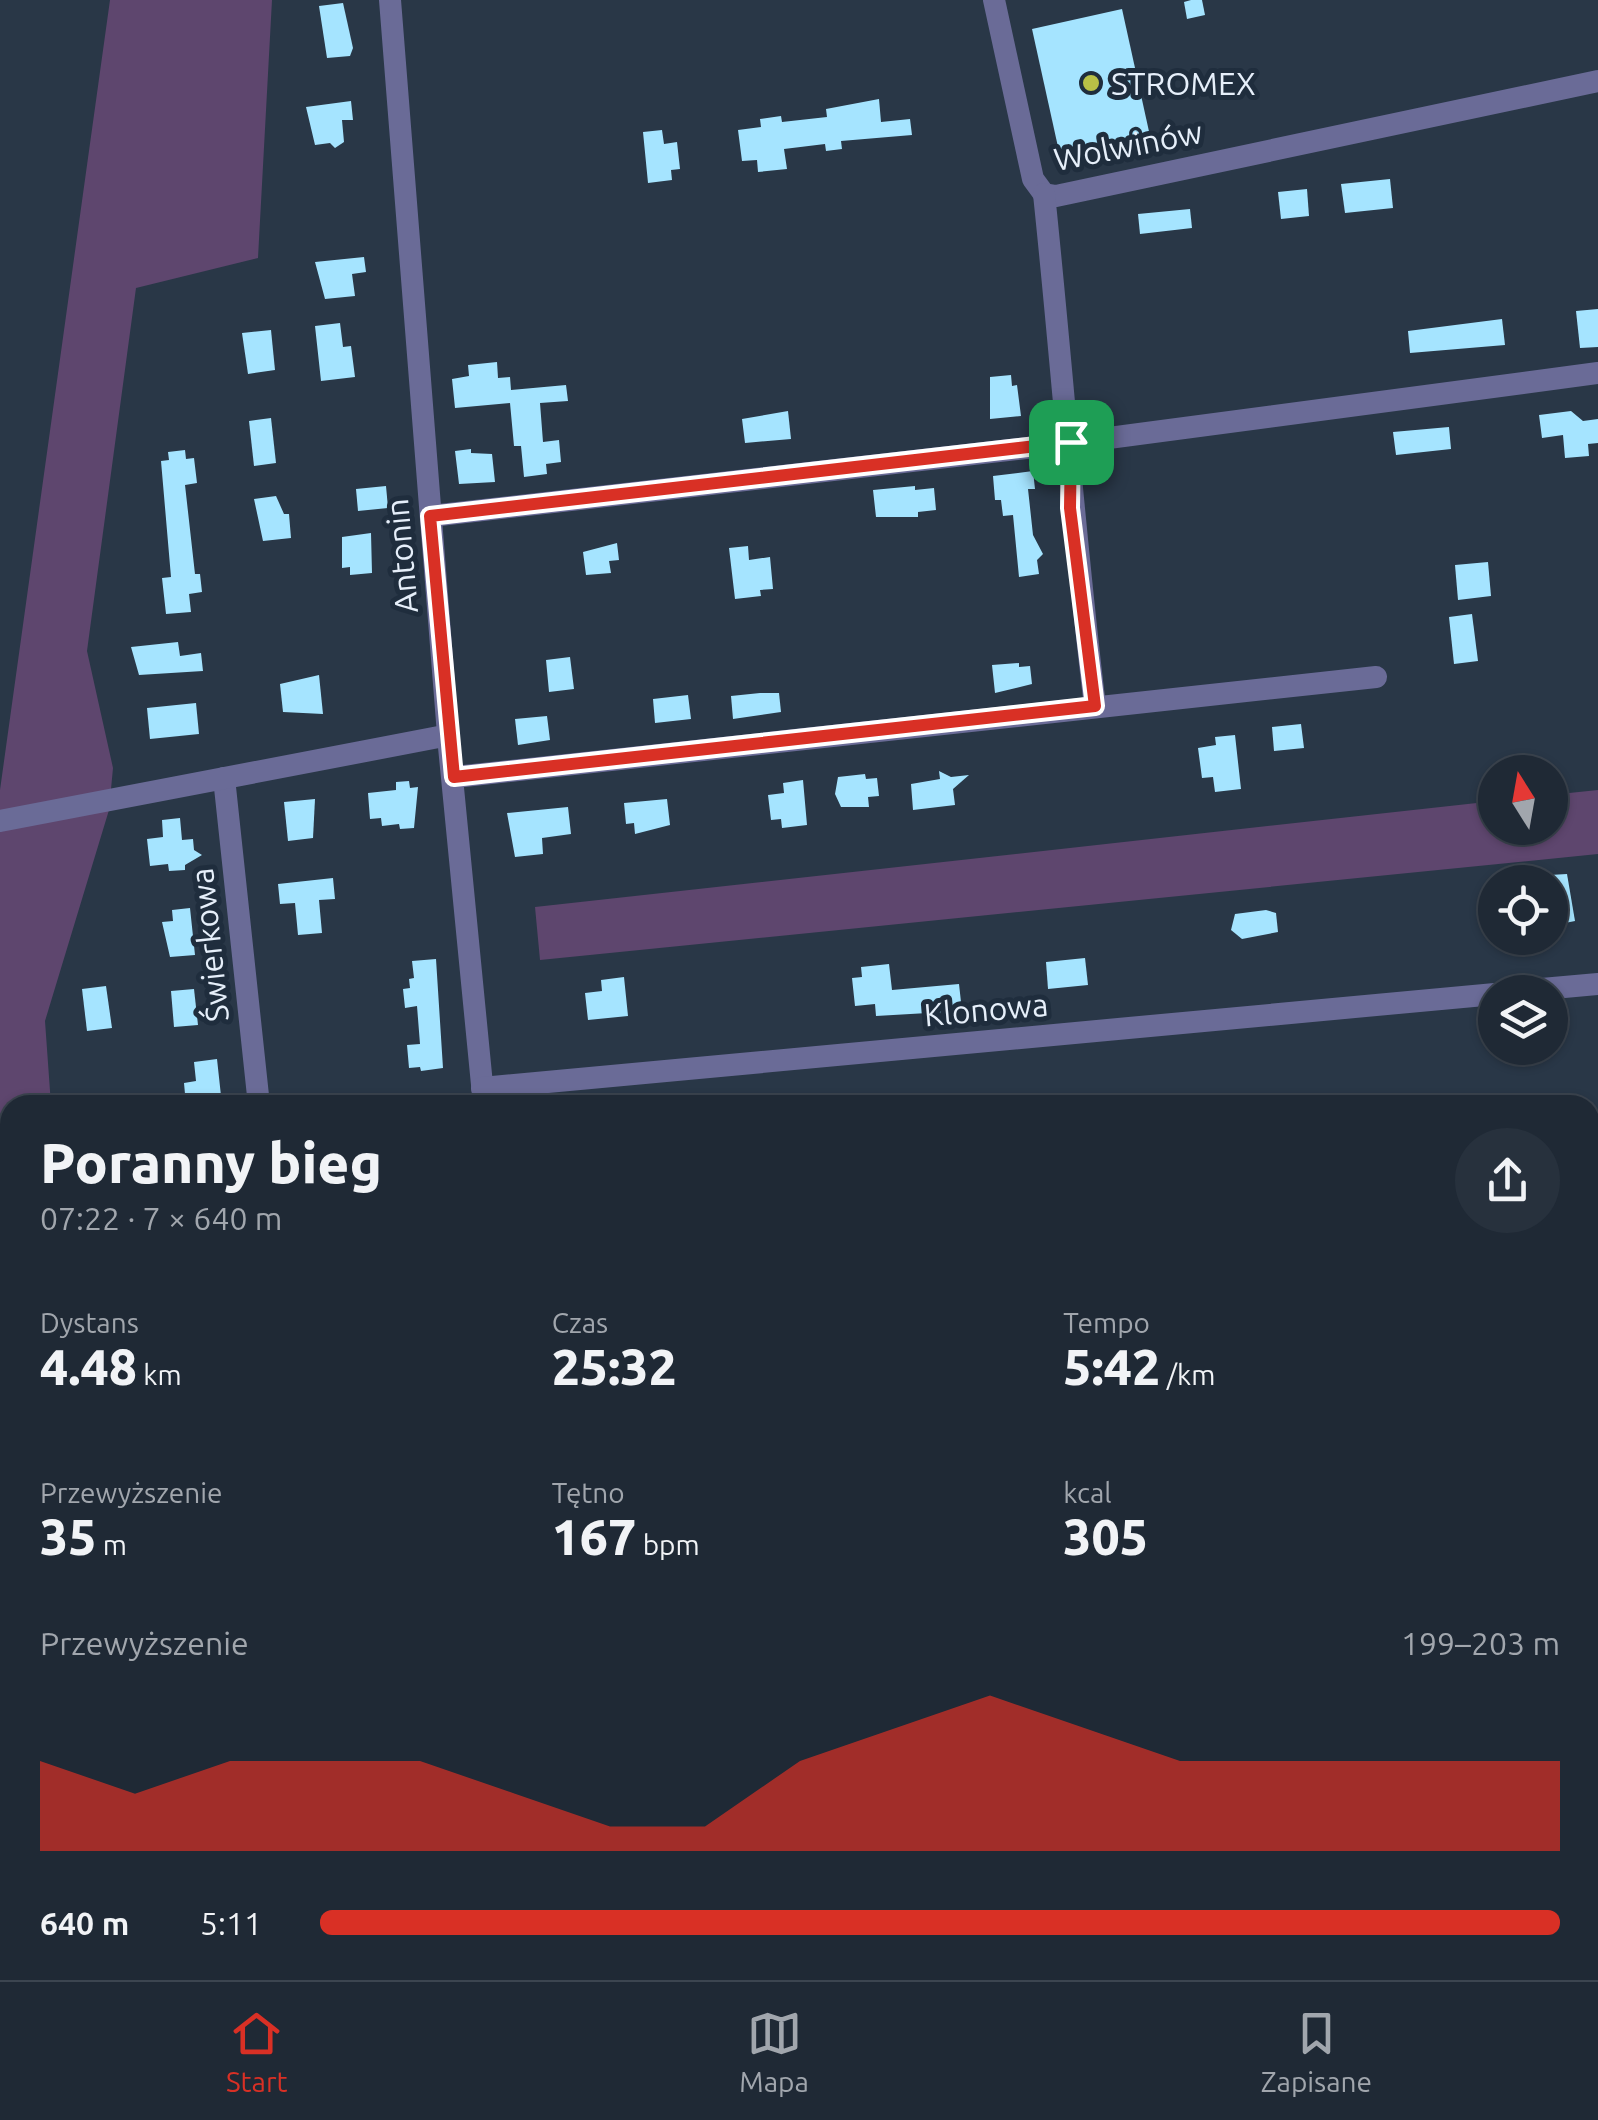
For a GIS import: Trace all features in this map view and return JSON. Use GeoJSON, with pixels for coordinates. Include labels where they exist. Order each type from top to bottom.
{"type":"FeatureCollection","features":[{"type":"Feature","properties":{"kind":"street","name":"Antonin"},"geometry":{"type":"LineString","coordinates":[[390,0],[430,516],[483,1095]]}},
{"type":"Feature","properties":{"kind":"street","name":"Wolwinów"},"geometry":{"type":"LineString","coordinates":[[994,0],[1033,179],[1044,194],[1056,196],[1598,81]]}},
{"type":"Feature","properties":{"kind":"street"},"geometry":{"type":"LineString","coordinates":[[1044,194],[1071,442],[1070,508],[1095,706]]}},
{"type":"Feature","properties":{"kind":"street"},"geometry":{"type":"LineString","coordinates":[[430,516],[1071,442],[1598,374]]}},
{"type":"Feature","properties":{"kind":"street"},"geometry":{"type":"LineString","coordinates":[[454,777],[1376,677]]}},
{"type":"Feature","properties":{"kind":"street"},"geometry":{"type":"LineString","coordinates":[[0,821],[449,735]]}},
{"type":"Feature","properties":{"kind":"street","name":"Świerkowa"},"geometry":{"type":"LineString","coordinates":[[224,778],[258,1095]]}},
{"type":"Feature","properties":{"kind":"street"},"geometry":{"type":"LineString","coordinates":[[1568,987],[1598,984]]}},
{"type":"Feature","properties":{"kind":"street","name":"Klonowa"},"geometry":{"type":"LineString","coordinates":[[503,1095],[1478,996]]}},
{"type":"Feature","properties":{"kind":"shaded area"},"geometry":{"type":"Polygon","coordinates":[[[110,0],[272,0],[258,258],[136,288],[87,651],[113,768],[109,810],[45,1021],[50,1095],[0,1095],[0,790],[110,0]]]}},
{"type":"Feature","properties":{"kind":"shaded area"},"geometry":{"type":"Polygon","coordinates":[[[1598,790],[1598,854],[540,960],[535,907],[1478,803],[1478,845],[1568,845],[1568,793],[1598,790]]]}},
{"type":"Feature","properties":{"kind":"building"},"geometry":{"type":"Polygon","coordinates":[[[1202,0],[1205,15],[1187,19],[1184,2],[1202,0]]]}},
{"type":"Feature","properties":{"kind":"building"},"geometry":{"type":"Polygon","coordinates":[[[343,3],[353,48],[350,56],[327,58],[319,6],[343,3]]]}},
{"type":"Feature","properties":{"kind":"building","name":"STROMEX"},"geometry":{"type":"Polygon","coordinates":[[[1122,9],[1150,136],[1060,156],[1032,29],[1122,9]]]}},
{"type":"Feature","properties":{"kind":"building"},"geometry":{"type":"Polygon","coordinates":[[[879,99],[881,122],[910,119],[912,135],[841,141],[842,149],[826,151],[825,144],[784,149],[787,169],[758,172],[757,160],[742,161],[738,130],[761,127],[760,119],[781,116],[782,122],[827,117],[826,109],[879,99]]]}},
{"type":"Feature","properties":{"kind":"building"},"geometry":{"type":"Polygon","coordinates":[[[351,101],[353,120],[342,120],[344,142],[335,148],[330,143],[315,145],[306,107],[351,101]]]}},
{"type":"Feature","properties":{"kind":"building"},"geometry":{"type":"Polygon","coordinates":[[[662,130],[664,144],[677,142],[680,169],[671,170],[672,180],[648,183],[643,132],[662,130]]]}},
{"type":"Feature","properties":{"kind":"building"},"geometry":{"type":"Polygon","coordinates":[[[1390,179],[1393,208],[1345,213],[1341,184],[1390,179]]]}},
{"type":"Feature","properties":{"kind":"building"},"geometry":{"type":"Polygon","coordinates":[[[1307,189],[1309,216],[1281,219],[1278,192],[1307,189]]]}},
{"type":"Feature","properties":{"kind":"building"},"geometry":{"type":"Polygon","coordinates":[[[1190,209],[1192,228],[1140,234],[1138,214],[1190,209]]]}},
{"type":"Feature","properties":{"kind":"building"},"geometry":{"type":"Polygon","coordinates":[[[364,257],[366,272],[352,274],[355,296],[325,299],[315,262],[364,257]]]}},
{"type":"Feature","properties":{"kind":"building"},"geometry":{"type":"Polygon","coordinates":[[[1598,309],[1598,347],[1580,348],[1576,311],[1598,309]]]}},
{"type":"Feature","properties":{"kind":"building"},"geometry":{"type":"Polygon","coordinates":[[[1502,319],[1505,345],[1410,353],[1408,331],[1502,319]]]}},
{"type":"Feature","properties":{"kind":"building"},"geometry":{"type":"Polygon","coordinates":[[[340,323],[343,347],[351,346],[355,377],[321,381],[315,326],[340,323]]]}},
{"type":"Feature","properties":{"kind":"building"},"geometry":{"type":"Polygon","coordinates":[[[271,330],[275,370],[248,374],[242,333],[271,330]]]}},
{"type":"Feature","properties":{"kind":"building"},"geometry":{"type":"Polygon","coordinates":[[[497,362],[498,378],[510,377],[511,390],[566,385],[568,401],[540,403],[543,442],[559,440],[561,462],[546,464],[547,474],[524,477],[521,446],[514,446],[510,403],[455,408],[452,379],[469,376],[468,365],[497,362]]]}},
{"type":"Feature","properties":{"kind":"building"},"geometry":{"type":"Polygon","coordinates":[[[1011,375],[1012,386],[1017,385],[1021,416],[990,419],[990,377],[1011,375]]]}},
{"type":"Feature","properties":{"kind":"building"},"geometry":{"type":"Polygon","coordinates":[[[788,411],[791,439],[745,443],[742,419],[788,411]]]}},
{"type":"Feature","properties":{"kind":"building"},"geometry":{"type":"Polygon","coordinates":[[[1571,411],[1583,421],[1598,419],[1598,443],[1588,444],[1589,456],[1565,458],[1563,435],[1542,438],[1539,415],[1571,411]]]}},
{"type":"Feature","properties":{"kind":"building"},"geometry":{"type":"Polygon","coordinates":[[[271,418],[276,463],[254,466],[249,421],[271,418]]]}},
{"type":"Feature","properties":{"kind":"building"},"geometry":{"type":"Polygon","coordinates":[[[1449,427],[1451,449],[1396,455],[1393,432],[1449,427]]]}},
{"type":"Feature","properties":{"kind":"building"},"geometry":{"type":"Polygon","coordinates":[[[471,449],[471,453],[492,454],[495,482],[459,484],[455,451],[471,449]]]}},
{"type":"Feature","properties":{"kind":"building"},"geometry":{"type":"Polygon","coordinates":[[[185,450],[186,459],[194,458],[197,483],[185,485],[195,574],[200,574],[202,592],[189,594],[191,612],[166,614],[162,578],[171,577],[161,461],[169,460],[168,452],[185,450]]]}},
{"type":"Feature","properties":{"kind":"building"},"geometry":{"type":"Polygon","coordinates":[[[1033,471],[1035,489],[1028,489],[1033,535],[1043,554],[1037,560],[1039,574],[1019,577],[1013,515],[1003,516],[1001,500],[995,500],[993,476],[1033,471]]]}},
{"type":"Feature","properties":{"kind":"building"},"geometry":{"type":"Polygon","coordinates":[[[386,486],[388,508],[358,511],[356,489],[386,486]]]}},
{"type":"Feature","properties":{"kind":"building"},"geometry":{"type":"Polygon","coordinates":[[[915,486],[915,490],[934,488],[936,510],[918,512],[918,517],[876,517],[873,490],[915,486]]]}},
{"type":"Feature","properties":{"kind":"building"},"geometry":{"type":"Polygon","coordinates":[[[276,496],[284,514],[289,514],[291,538],[263,541],[254,499],[276,496]]]}},
{"type":"Feature","properties":{"kind":"building"},"geometry":{"type":"Polygon","coordinates":[[[371,533],[372,573],[350,575],[350,567],[342,568],[342,537],[371,533]]]}},
{"type":"Feature","properties":{"kind":"building"},"geometry":{"type":"Polygon","coordinates":[[[617,543],[619,560],[609,561],[611,573],[586,575],[583,552],[617,543]]]}},
{"type":"Feature","properties":{"kind":"building"},"geometry":{"type":"Polygon","coordinates":[[[748,546],[749,560],[770,557],[773,589],[760,590],[761,596],[735,599],[729,548],[748,546]]]}},
{"type":"Feature","properties":{"kind":"building"},"geometry":{"type":"Polygon","coordinates":[[[1488,562],[1491,596],[1458,600],[1455,565],[1488,562]]]}},
{"type":"Feature","properties":{"kind":"building"},"geometry":{"type":"Polygon","coordinates":[[[1472,614],[1478,661],[1454,664],[1449,617],[1472,614]]]}},
{"type":"Feature","properties":{"kind":"building"},"geometry":{"type":"Polygon","coordinates":[[[178,642],[180,656],[201,653],[203,671],[139,675],[131,647],[178,642]]]}},
{"type":"Feature","properties":{"kind":"building"},"geometry":{"type":"Polygon","coordinates":[[[570,657],[574,689],[549,692],[546,660],[570,657]]]}},
{"type":"Feature","properties":{"kind":"building"},"geometry":{"type":"Polygon","coordinates":[[[1019,663],[1019,667],[1030,666],[1032,684],[995,693],[992,665],[1019,663]]]}},
{"type":"Feature","properties":{"kind":"building"},"geometry":{"type":"Polygon","coordinates":[[[319,675],[323,714],[283,712],[280,684],[319,675]]]}},
{"type":"Feature","properties":{"kind":"building"},"geometry":{"type":"Polygon","coordinates":[[[779,693],[781,712],[733,719],[731,696],[779,693]]]}},
{"type":"Feature","properties":{"kind":"building"},"geometry":{"type":"Polygon","coordinates":[[[688,695],[691,719],[655,723],[653,699],[688,695]]]}},
{"type":"Feature","properties":{"kind":"building"},"geometry":{"type":"Polygon","coordinates":[[[196,703],[199,734],[150,739],[147,708],[196,703]]]}},
{"type":"Feature","properties":{"kind":"building"},"geometry":{"type":"Polygon","coordinates":[[[547,716],[550,740],[518,745],[515,719],[547,716]]]}},
{"type":"Feature","properties":{"kind":"building"},"geometry":{"type":"Polygon","coordinates":[[[1301,724],[1304,748],[1274,751],[1272,727],[1301,724]]]}},
{"type":"Feature","properties":{"kind":"building"},"geometry":{"type":"Polygon","coordinates":[[[1235,735],[1241,789],[1215,792],[1213,777],[1202,778],[1198,748],[1216,745],[1215,737],[1235,735]]]}},
{"type":"Feature","properties":{"kind":"building"},"geometry":{"type":"Polygon","coordinates":[[[939,771],[951,777],[969,775],[953,789],[955,805],[913,810],[911,784],[940,779],[939,771]]]}},
{"type":"Feature","properties":{"kind":"building"},"geometry":{"type":"Polygon","coordinates":[[[865,774],[866,779],[877,778],[879,796],[868,797],[869,807],[841,807],[835,794],[838,777],[865,774]]]}},
{"type":"Feature","properties":{"kind":"building"},"geometry":{"type":"Polygon","coordinates":[[[803,780],[807,825],[782,828],[781,819],[771,820],[768,795],[784,793],[783,783],[803,780]]]}},
{"type":"Feature","properties":{"kind":"building"},"geometry":{"type":"Polygon","coordinates":[[[409,781],[410,788],[418,787],[414,828],[400,829],[399,824],[382,826],[381,818],[370,819],[368,793],[396,790],[396,782],[409,781]]]}},
{"type":"Feature","properties":{"kind":"building"},"geometry":{"type":"Polygon","coordinates":[[[315,799],[313,838],[288,841],[284,802],[315,799]]]}},
{"type":"Feature","properties":{"kind":"building"},"geometry":{"type":"Polygon","coordinates":[[[667,799],[670,825],[635,834],[634,823],[626,824],[624,803],[667,799]]]}},
{"type":"Feature","properties":{"kind":"building"},"geometry":{"type":"Polygon","coordinates":[[[568,807],[571,834],[542,838],[543,854],[515,857],[507,813],[568,807]]]}},
{"type":"Feature","properties":{"kind":"building"},"geometry":{"type":"Polygon","coordinates":[[[180,818],[182,840],[193,839],[194,850],[202,855],[185,865],[185,870],[169,871],[168,864],[150,866],[147,839],[163,837],[162,820],[180,818]]]}},
{"type":"Feature","properties":{"kind":"building"},"geometry":{"type":"Polygon","coordinates":[[[333,878],[335,899],[319,900],[322,933],[298,935],[295,903],[280,904],[278,884],[333,878]]]}},
{"type":"Feature","properties":{"kind":"building"},"geometry":{"type":"Polygon","coordinates":[[[1568,880],[1575,921],[1568,922],[1568,880]]]}},
{"type":"Feature","properties":{"kind":"building"},"geometry":{"type":"Polygon","coordinates":[[[190,908],[195,955],[170,957],[162,922],[173,921],[172,910],[190,908]]]}},
{"type":"Feature","properties":{"kind":"building"},"geometry":{"type":"Polygon","coordinates":[[[1266,910],[1276,913],[1278,932],[1242,939],[1231,930],[1235,914],[1266,910]]]}},
{"type":"Feature","properties":{"kind":"building"},"geometry":{"type":"Polygon","coordinates":[[[1085,958],[1088,985],[1048,989],[1046,962],[1085,958]]]}},
{"type":"Feature","properties":{"kind":"building"},"geometry":{"type":"Polygon","coordinates":[[[436,959],[443,1068],[421,1071],[420,1067],[409,1068],[407,1045],[420,1044],[417,1006],[405,1008],[403,989],[410,988],[409,979],[414,978],[412,961],[436,959]]]}},
{"type":"Feature","properties":{"kind":"building"},"geometry":{"type":"Polygon","coordinates":[[[889,964],[892,990],[959,984],[962,1011],[876,1016],[875,1004],[855,1006],[852,978],[862,977],[861,967],[889,964]]]}},
{"type":"Feature","properties":{"kind":"building"},"geometry":{"type":"Polygon","coordinates":[[[624,977],[628,1016],[588,1020],[585,993],[602,991],[601,980],[624,977]]]}},
{"type":"Feature","properties":{"kind":"building"},"geometry":{"type":"Polygon","coordinates":[[[106,986],[112,1028],[87,1031],[82,989],[106,986]]]}},
{"type":"Feature","properties":{"kind":"building"},"geometry":{"type":"Polygon","coordinates":[[[194,989],[198,1025],[174,1027],[171,991],[194,989]]]}},
{"type":"Feature","properties":{"kind":"building"},"geometry":{"type":"Polygon","coordinates":[[[217,1059],[221,1095],[185,1095],[184,1083],[196,1081],[194,1062],[217,1059]]]}},
{"type":"Feature","properties":{"kind":"place","name":"STROMEX"},"geometry":{"type":"Point","coordinates":[1091,83]}},
{"type":"Feature","properties":{"kind":"route"},"geometry":{"type":"LineString","coordinates":[[1071,442],[1070,508],[1095,706],[454,777],[430,516],[1071,442]]}}]}
